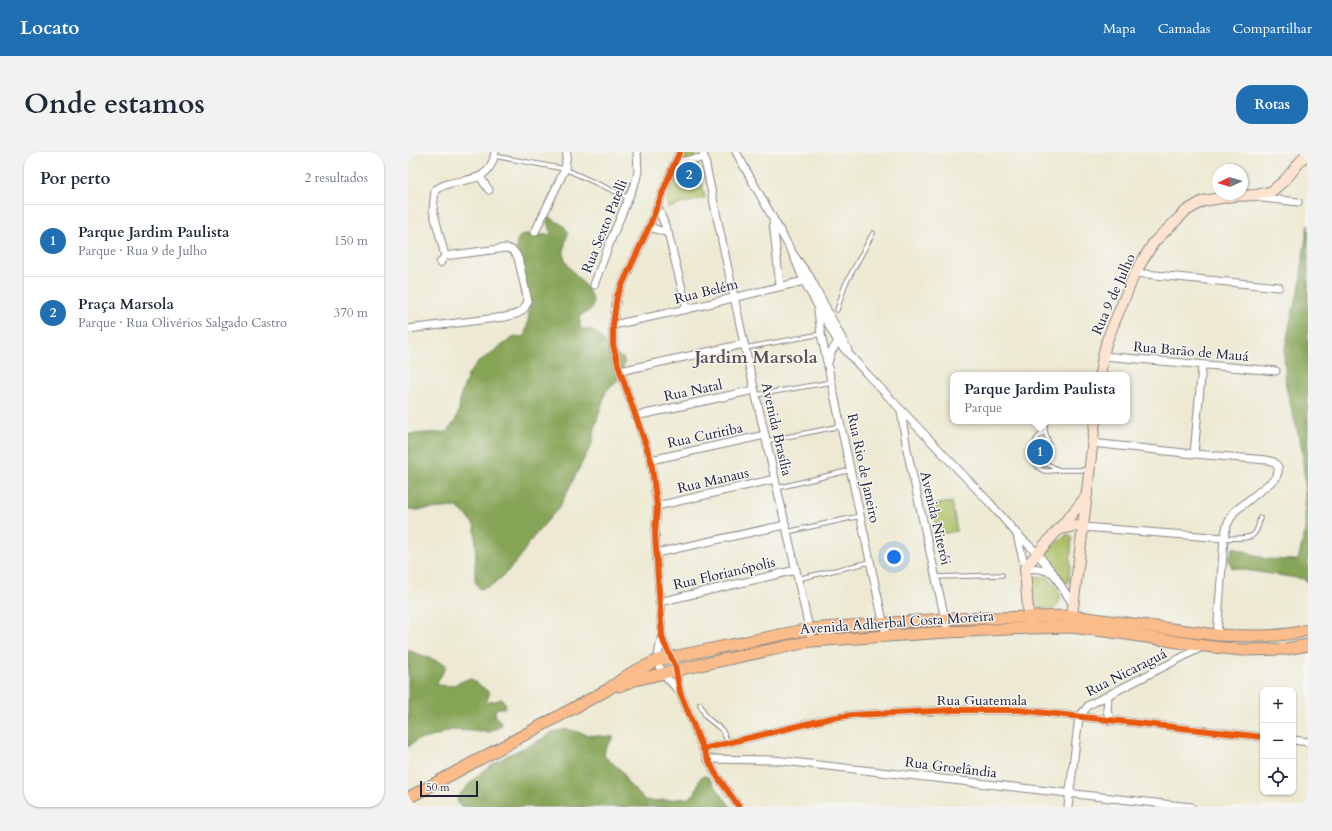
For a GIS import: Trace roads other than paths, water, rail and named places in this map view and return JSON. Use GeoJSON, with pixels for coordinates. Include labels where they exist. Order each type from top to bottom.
{"type":"FeatureCollection","features":[{"type":"Feature","properties":{"kind":"main road"},"geometry":{"type":"LineString","coordinates":[[1256,195],[1272,190],[1285,180],[1308,152]]}},
{"type":"Feature","properties":{"kind":"main road","name":"Rua 9 de Julho"},"geometry":{"type":"LineString","coordinates":[[1100,372],[1102,356],[1107,340],[1135,272],[1154,242],[1186,211],[1203,201],[1256,195]]}},
{"type":"Feature","properties":{"kind":"main road"},"geometry":{"type":"LineString","coordinates":[[1070,627],[1095,424]]}},
{"type":"Feature","properties":{"kind":"main road"},"geometry":{"type":"LineString","coordinates":[[1030,628],[1025,568],[1072,515],[1087,495]]}},
{"type":"Feature","properties":{"kind":"main road"},"geometry":{"type":"LineString","coordinates":[[1058,530],[1074,526],[1083,526]]}},
{"type":"Feature","properties":{"kind":"main road","name":"Avenida Adherbal Costa Moreira"},"geometry":{"type":"LineString","coordinates":[[607,690],[631,673],[658,660],[671,656],[809,629],[945,619],[1071,616],[1217,635],[1283,635],[1308,630]]}},
{"type":"Feature","properties":{"kind":"main road","name":"Avenida Adherbal Costa Moreira"},"geometry":{"type":"LineString","coordinates":[[607,690],[635,680],[664,673],[812,641],[948,632],[1070,627],[1242,650],[1286,648],[1308,645]]}},
{"type":"Feature","properties":{"kind":"main road"},"geometry":{"type":"LineString","coordinates":[[408,798],[607,690]]}},
{"type":"Feature","properties":{"kind":"street"},"geometry":{"type":"LineString","coordinates":[[535,232],[565,169],[566,152]]}},
{"type":"Feature","properties":{"kind":"street","name":"Rua Sexto Patelli"},"geometry":{"type":"LineString","coordinates":[[594,285],[636,180],[638,171],[637,152]]}},
{"type":"Feature","properties":{"kind":"street"},"geometry":{"type":"LineString","coordinates":[[680,152],[649,227],[617,296],[613,345],[620,371],[651,460],[657,506],[655,533],[662,636],[677,670],[680,692],[707,759],[739,807]]}},
{"type":"Feature","properties":{"kind":"street"},"geometry":{"type":"LineString","coordinates":[[736,152],[793,254],[810,277],[820,297],[838,342]]}},
{"type":"Feature","properties":{"kind":"street"},"geometry":{"type":"LineString","coordinates":[[445,256],[433,210],[435,190],[441,186],[480,177],[488,169],[494,154]]}},
{"type":"Feature","properties":{"kind":"street"},"geometry":{"type":"LineString","coordinates":[[674,164],[703,155]]}},
{"type":"Feature","properties":{"kind":"street","name":"Avenida Brasília"},"geometry":{"type":"LineString","coordinates":[[703,155],[735,297],[744,346],[812,641]]}},
{"type":"Feature","properties":{"kind":"street"},"geometry":{"type":"LineString","coordinates":[[480,177],[489,190]]}},
{"type":"Feature","properties":{"kind":"street","name":"Rua 9 de Julho"},"geometry":{"type":"LineString","coordinates":[[1256,195],[1262,198],[1298,202]]}},
{"type":"Feature","properties":{"kind":"street"},"geometry":{"type":"LineString","coordinates":[[657,205],[668,233],[687,309]]}},
{"type":"Feature","properties":{"kind":"street"},"geometry":{"type":"LineString","coordinates":[[773,220],[780,286]]}},
{"type":"Feature","properties":{"kind":"street"},"geometry":{"type":"LineString","coordinates":[[649,227],[668,233]]}},
{"type":"Feature","properties":{"kind":"street"},"geometry":{"type":"LineString","coordinates":[[408,329],[505,317],[516,315],[526,308],[528,301],[518,258],[516,253],[511,249],[506,248],[445,256],[440,263]]}},
{"type":"Feature","properties":{"kind":"street"},"geometry":{"type":"LineString","coordinates":[[793,254],[804,281],[838,342],[989,502],[1017,534],[1037,553],[1053,573],[1072,603]]}},
{"type":"Feature","properties":{"kind":"street"},"geometry":{"type":"LineString","coordinates":[[1135,272],[1279,287]]}},
{"type":"Feature","properties":{"kind":"street"},"geometry":{"type":"LineString","coordinates":[[804,281],[820,297]]}},
{"type":"Feature","properties":{"kind":"street","name":"Rua Belém"},"geometry":{"type":"LineString","coordinates":[[614,325],[804,281]]}},
{"type":"Feature","properties":{"kind":"street","name":"Rua Rio de Janeiro"},"geometry":{"type":"LineString","coordinates":[[818,307],[822,338],[886,636]]}},
{"type":"Feature","properties":{"kind":"street"},"geometry":{"type":"LineString","coordinates":[[822,338],[826,344],[838,342]]}},
{"type":"Feature","properties":{"kind":"street"},"geometry":{"type":"LineString","coordinates":[[828,365],[831,350],[838,342]]}},
{"type":"Feature","properties":{"kind":"street"},"geometry":{"type":"LineString","coordinates":[[620,371],[744,346]]}},
{"type":"Feature","properties":{"kind":"street","name":"Rua Barão de Mauá"},"geometry":{"type":"LineString","coordinates":[[1102,356],[1202,366],[1276,371]]}},
{"type":"Feature","properties":{"kind":"street"},"geometry":{"type":"LineString","coordinates":[[1194,454],[1202,366]]}},
{"type":"Feature","properties":{"kind":"street","name":"Rua Natal"},"geometry":{"type":"LineString","coordinates":[[636,416],[755,392]]}},
{"type":"Feature","properties":{"kind":"street","name":"Avenida Niterói"},"geometry":{"type":"LineString","coordinates":[[901,410],[907,450],[948,632]]}},
{"type":"Feature","properties":{"kind":"street","name":"Rua Curitiba"},"geometry":{"type":"LineString","coordinates":[[651,460],[765,438]]}},
{"type":"Feature","properties":{"kind":"street"},"geometry":{"type":"LineString","coordinates":[[1092,443],[1194,454],[1259,458],[1274,462],[1278,466],[1276,478],[1234,512],[1227,526],[1224,538],[1217,635]]}},
{"type":"Feature","properties":{"kind":"street","name":"Rua Manaus"},"geometry":{"type":"LineString","coordinates":[[657,506],[775,479]]}},
{"type":"Feature","properties":{"kind":"street"},"geometry":{"type":"LineString","coordinates":[[1083,526],[1224,538]]}},
{"type":"Feature","properties":{"kind":"street"},"geometry":{"type":"LineString","coordinates":[[656,554],[786,529]]}},
{"type":"Feature","properties":{"kind":"street"},"geometry":{"type":"LineString","coordinates":[[1017,534],[1025,568],[1040,569],[1053,573]]}},
{"type":"Feature","properties":{"kind":"street","name":"Rua Florianópolis"},"geometry":{"type":"LineString","coordinates":[[659,602],[796,570]]}},
{"type":"Feature","properties":{"kind":"street"},"geometry":{"type":"LineString","coordinates":[[662,636],[658,660],[660,668],[680,692]]}},
{"type":"Feature","properties":{"kind":"street","name":"Rua Nicaraguá"},"geometry":{"type":"LineString","coordinates":[[1079,717],[1089,705],[1205,646]]}},
{"type":"Feature","properties":{"kind":"street"},"geometry":{"type":"LineString","coordinates":[[1108,696],[1107,710],[1110,721]]}},
{"type":"Feature","properties":{"kind":"street","name":"Rua Guatemala"},"geometry":{"type":"LineString","coordinates":[[703,748],[811,722],[852,715],[954,710],[1019,710],[1260,737]]}},
{"type":"Feature","properties":{"kind":"street"},"geometry":{"type":"LineString","coordinates":[[1068,807],[1079,717]]}},
{"type":"Feature","properties":{"kind":"street"},"geometry":{"type":"LineString","coordinates":[[1296,740],[1308,742]]}},
{"type":"Feature","properties":{"kind":"street","name":"Rua Groelândia"},"geometry":{"type":"LineString","coordinates":[[707,759],[774,760],[1191,807]]}},
{"type":"Feature","properties":{"kind":"lane"},"geometry":{"type":"LineString","coordinates":[[494,154],[565,169],[629,198]]}},
{"type":"Feature","properties":{"kind":"lane"},"geometry":{"type":"LineString","coordinates":[[837,310],[845,286],[873,233]]}},
{"type":"Feature","properties":{"kind":"lane"},"geometry":{"type":"LineString","coordinates":[[744,346],[822,338]]}},
{"type":"Feature","properties":{"kind":"lane"},"geometry":{"type":"LineString","coordinates":[[755,392],[832,382]]}},
{"type":"Feature","properties":{"kind":"lane"},"geometry":{"type":"LineString","coordinates":[[1045,424],[1045,431],[1049,443],[1046,455],[1048,464],[1059,470]]}},
{"type":"Feature","properties":{"kind":"lane"},"geometry":{"type":"LineString","coordinates":[[765,438],[841,426]]}},
{"type":"Feature","properties":{"kind":"lane"},"geometry":{"type":"LineString","coordinates":[[1045,431],[1038,437],[1035,443],[1033,457],[1039,468],[1044,470],[1089,470]]}},
{"type":"Feature","properties":{"kind":"lane"},"geometry":{"type":"LineString","coordinates":[[777,488],[851,470]]}},
{"type":"Feature","properties":{"kind":"lane"},"geometry":{"type":"LineString","coordinates":[[786,529],[860,516]]}},
{"type":"Feature","properties":{"kind":"lane"},"geometry":{"type":"LineString","coordinates":[[1224,538],[1248,537],[1253,535],[1256,532],[1260,518]]}},
{"type":"Feature","properties":{"kind":"lane"},"geometry":{"type":"LineString","coordinates":[[797,579],[870,562]]}},
{"type":"Feature","properties":{"kind":"lane"},"geometry":{"type":"LineString","coordinates":[[936,577],[1002,575]]}},
{"type":"Feature","properties":{"kind":"lane"},"geometry":{"type":"LineString","coordinates":[[700,704],[706,717],[722,730],[728,742]]}},
{"type":"Feature","properties":{"kind":"place","name":"Praça Marsola"},"geometry":{"type":"Point","coordinates":[689,175]}},
{"type":"Feature","properties":{"kind":"place","name":"Parque Jardim Paulista"},"geometry":{"type":"Point","coordinates":[1040,452]}},
{"type":"Feature","properties":{"kind":"district","name":"Jardim Marsola"},"geometry":{"type":"Point","coordinates":[756,357]}}]}
